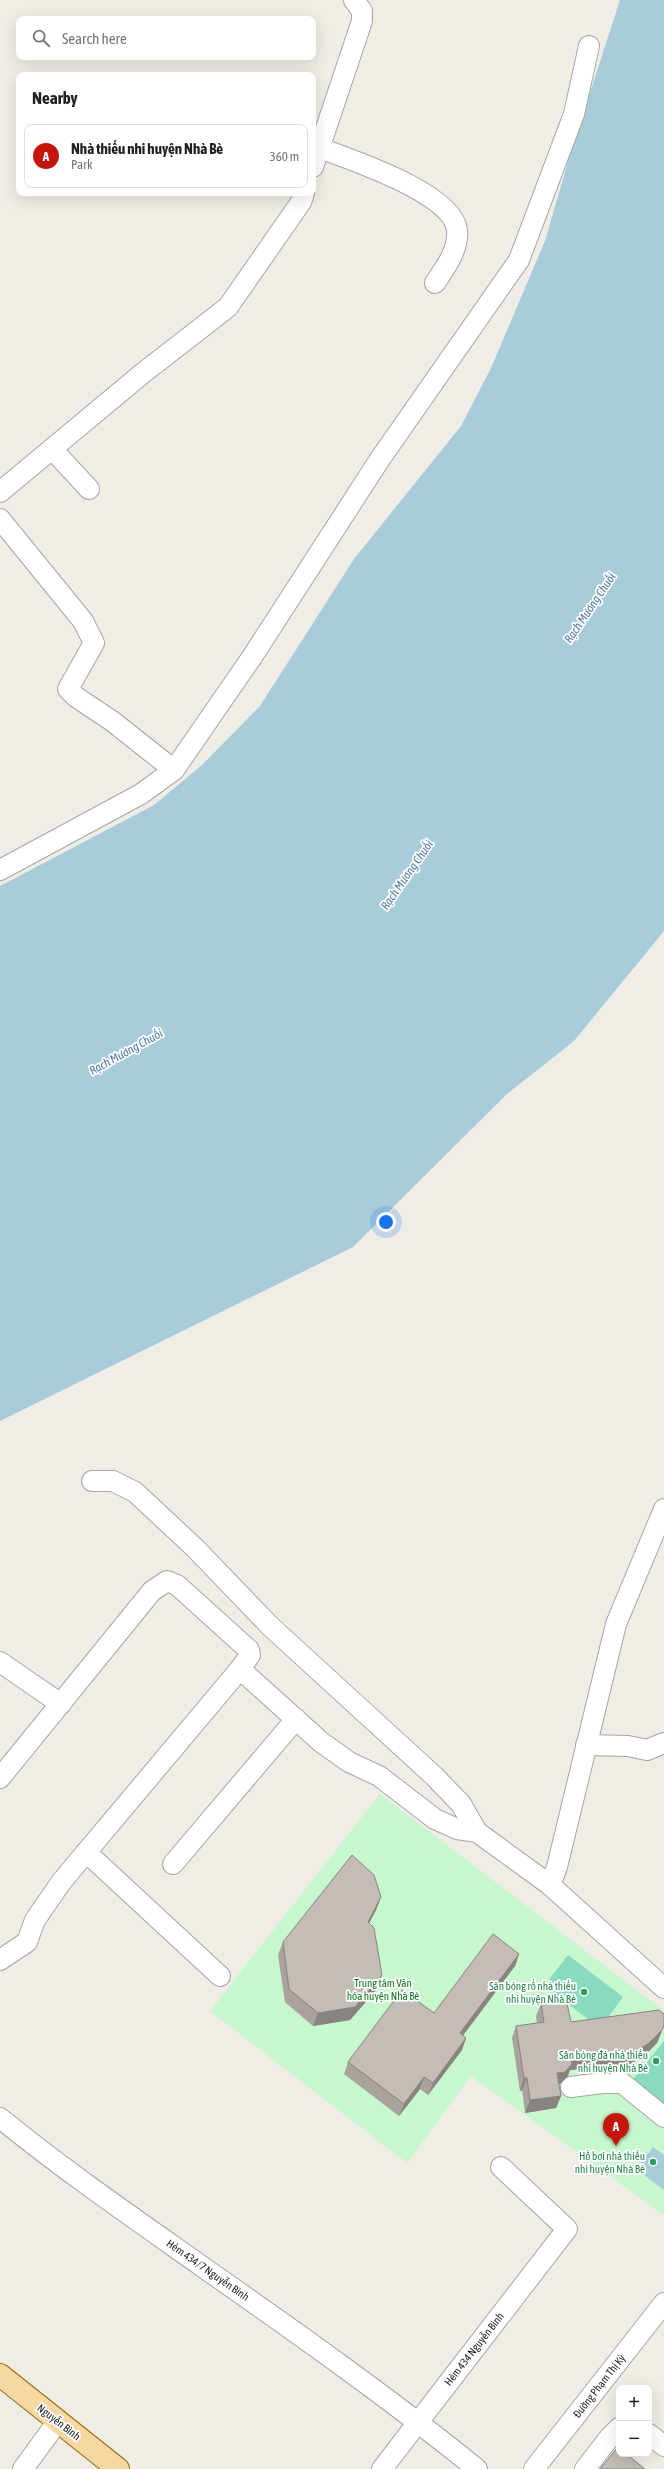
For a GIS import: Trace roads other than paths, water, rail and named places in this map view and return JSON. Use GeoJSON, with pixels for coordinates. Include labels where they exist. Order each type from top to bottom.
{"type":"FeatureCollection","features":[{"type":"Feature","properties":{"kind":"main road","name":"Nguyễn Bình"},"geometry":{"type":"LineString","coordinates":[[0,2375],[118,2469]]}},
{"type":"Feature","properties":{"kind":"street"},"geometry":{"type":"LineString","coordinates":[[316,159],[362,21],[362,11],[354,0]]}},
{"type":"Feature","properties":{"kind":"street"},"geometry":{"type":"LineString","coordinates":[[0,870],[141,794],[174,770],[261,643],[380,459],[519,260],[574,114],[589,46]]}},
{"type":"Feature","properties":{"kind":"street"},"geometry":{"type":"LineString","coordinates":[[320,148],[399,179],[449,212],[457,230],[453,253],[436,283]]}},
{"type":"Feature","properties":{"kind":"street"},"geometry":{"type":"LineString","coordinates":[[0,492],[228,307],[265,256],[301,202],[303,196]]}},
{"type":"Feature","properties":{"kind":"street"},"geometry":{"type":"LineString","coordinates":[[52,449],[89,489]]}},
{"type":"Feature","properties":{"kind":"street"},"geometry":{"type":"LineString","coordinates":[[0,519],[83,621],[94,643],[68,689],[174,770]]}},
{"type":"Feature","properties":{"kind":"street"},"geometry":{"type":"LineString","coordinates":[[92,1481],[113,1482],[135,1492],[195,1548],[270,1626],[434,1776],[460,1804],[478,1832],[550,1885],[664,1988]]}},
{"type":"Feature","properties":{"kind":"street"},"geometry":{"type":"LineString","coordinates":[[550,1885],[557,1867],[616,1624],[664,1509]]}},
{"type":"Feature","properties":{"kind":"street"},"geometry":{"type":"LineString","coordinates":[[0,1778],[152,1590],[167,1581],[176,1585],[249,1650],[250,1655],[240,1669],[62,1881],[35,1920],[27,1942],[0,1960]]}},
{"type":"Feature","properties":{"kind":"street"},"geometry":{"type":"LineString","coordinates":[[0,1662],[61,1704]]}},
{"type":"Feature","properties":{"kind":"street"},"geometry":{"type":"LineString","coordinates":[[240,1669],[321,1742],[350,1762],[379,1776],[435,1819],[457,1829],[478,1832]]}},
{"type":"Feature","properties":{"kind":"street"},"geometry":{"type":"LineString","coordinates":[[172,1864],[296,1719]]}},
{"type":"Feature","properties":{"kind":"street"},"geometry":{"type":"LineString","coordinates":[[586,1745],[628,1746],[648,1750],[664,1742]]}},
{"type":"Feature","properties":{"kind":"street"},"geometry":{"type":"LineString","coordinates":[[86,1852],[220,1976]]}},
{"type":"Feature","properties":{"kind":"street"},"geometry":{"type":"LineString","coordinates":[[571,2088],[602,2083],[622,2083],[664,2117]]}},
{"type":"Feature","properties":{"kind":"street","name":"Hẻm 434/7 Nguyễn Bình"},"geometry":{"type":"LineString","coordinates":[[0,2118],[55,2163],[315,2345],[418,2421],[477,2469]]}},
{"type":"Feature","properties":{"kind":"street","name":"Hẻm 434 Nguyễn Bình"},"geometry":{"type":"LineString","coordinates":[[382,2469],[567,2229],[501,2167]]}},
{"type":"Feature","properties":{"kind":"street","name":"Đường Phạm Thị Kỳ"},"geometry":{"type":"LineString","coordinates":[[534,2469],[664,2303]]}},
{"type":"Feature","properties":{"kind":"street"},"geometry":{"type":"LineString","coordinates":[[23,2469],[58,2421]]}},
{"type":"Feature","properties":{"kind":"street"},"geometry":{"type":"LineString","coordinates":[[585,2469],[616,2431]]}},
{"type":"Feature","properties":{"kind":"street"},"geometry":{"type":"LineString","coordinates":[[652,2436],[664,2446]]}},
{"type":"Feature","properties":{"kind":"water","name":"Rạch Mương Chuối"},"geometry":{"type":"Polygon","coordinates":[[[620,0],[664,0],[664,931],[574,1041],[507,1094],[353,1247],[0,1421],[0,886],[154,805],[202,765],[260,706],[354,559],[461,426],[491,368],[545,241],[572,148],[620,0]]]}},
{"type":"Feature","properties":{"kind":"water","name":"Hồ bơi nhà thiếu nhi huyện Nhà Bè"},"geometry":{"type":"Polygon","coordinates":[[[653,2147],[664,2155],[664,2190],[636,2169],[653,2147]]]}},
{"type":"Feature","properties":{"kind":"place","name":"Sân bóng rổ nhà thiếu nhi huyện Nhà Bè"},"geometry":{"type":"Point","coordinates":[584,1992]}},
{"type":"Feature","properties":{"kind":"place","name":"Sân bóng đá nhà thiếu nhi huyện Nhà Bè"},"geometry":{"type":"Point","coordinates":[656,2061]}},
{"type":"Feature","properties":{"kind":"place","name":"Nhà thiếu nhi huyện Nhà Bè"},"geometry":{"type":"Point","coordinates":[616,2146]}},
{"type":"Feature","properties":{"kind":"place","name":"Hồ bơi nhà thiếu nhi huyện Nhà Bè"},"geometry":{"type":"Point","coordinates":[653,2162]}},
{"type":"Feature","properties":{"kind":"park label","name":"Trung tâm Văn hóa huyện Nhà Bè"},"geometry":{"type":"Point","coordinates":[383,1989]}}]}
